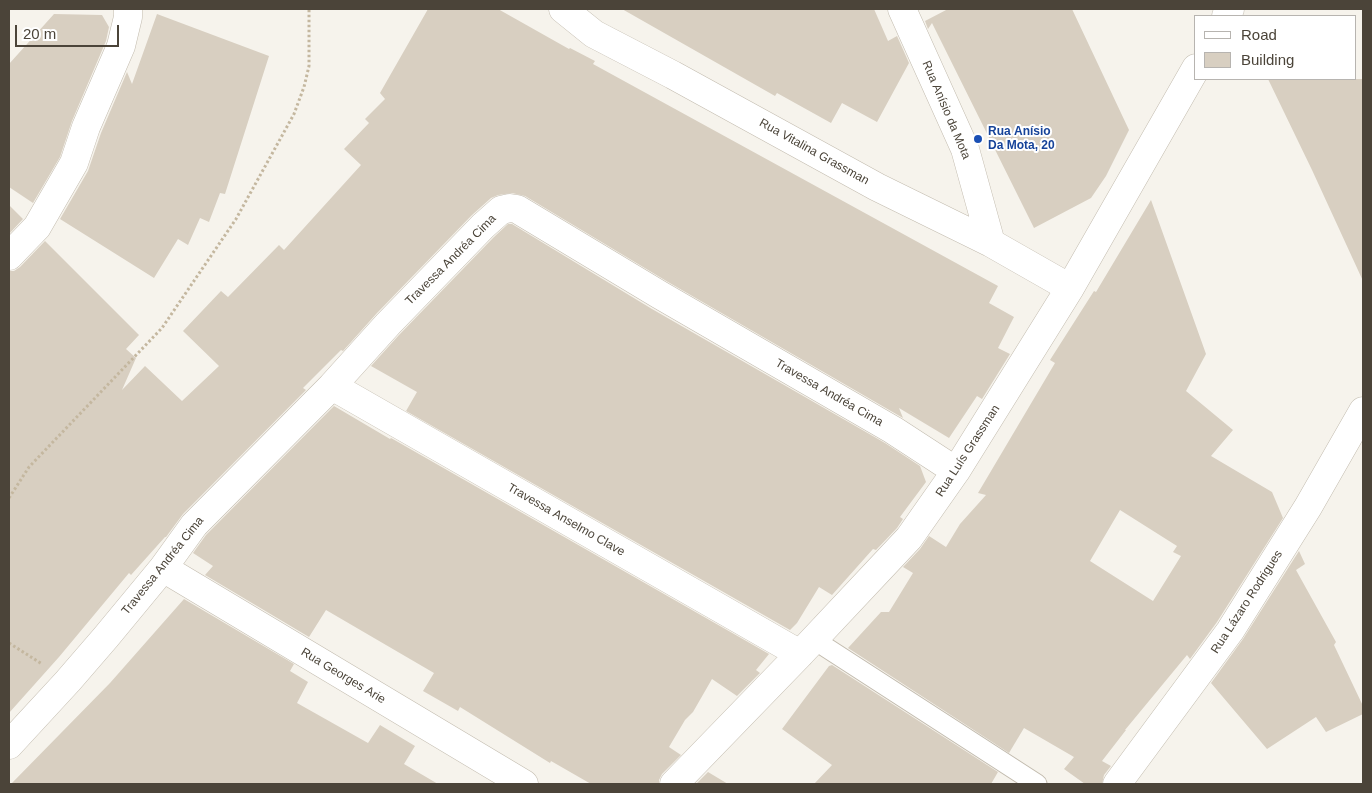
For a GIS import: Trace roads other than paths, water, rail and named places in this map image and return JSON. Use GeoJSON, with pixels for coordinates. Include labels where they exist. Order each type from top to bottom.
{"type":"FeatureCollection","features":[{"type":"Feature","properties":{"kind":"street"},"geometry":{"type":"LineString","coordinates":[[9,256],[37,228],[74,163],[86,127],[121,46],[128,9]]}},
{"type":"Feature","properties":{"kind":"street","name":"Rua Vitalina Grassman"},"geometry":{"type":"LineString","coordinates":[[563,9],[594,34],[673,75],[877,187],[991,243],[1070,288]]}},
{"type":"Feature","properties":{"kind":"street","name":"Rua Anísio da Mota"},"geometry":{"type":"LineString","coordinates":[[902,9],[965,149],[991,243]]}},
{"type":"Feature","properties":{"kind":"street","name":"Rua Luís Grassman"},"geometry":{"type":"LineString","coordinates":[[674,784],[909,538],[956,472],[1070,288],[1194,71]]}},
{"type":"Feature","properties":{"kind":"street","name":"Travessa Andréa Cima"},"geometry":{"type":"LineString","coordinates":[[9,745],[68,681],[163,568],[194,525],[332,386],[388,324],[482,226],[501,210],[517,209],[660,295],[893,430],[956,472]]}},
{"type":"Feature","properties":{"kind":"street","name":"Travessa Anselmo Clave"},"geometry":{"type":"LineString","coordinates":[[332,386],[806,647]]}},
{"type":"Feature","properties":{"kind":"street","name":"Rua Lázaro Rodrigues"},"geometry":{"type":"LineString","coordinates":[[1117,784],[1230,631],[1308,507],[1363,411]]}},
{"type":"Feature","properties":{"kind":"street","name":"Rua Georges Arie"},"geometry":{"type":"LineString","coordinates":[[163,568],[524,784]]}},
{"type":"Feature","properties":{"kind":"lane"},"geometry":{"type":"LineString","coordinates":[[806,647],[1037,784]]}},
{"type":"Feature","properties":{"kind":"place","name":"Rua Anísio Da Mota, 20"},"geometry":{"type":"Point","coordinates":[978,139]}}]}
